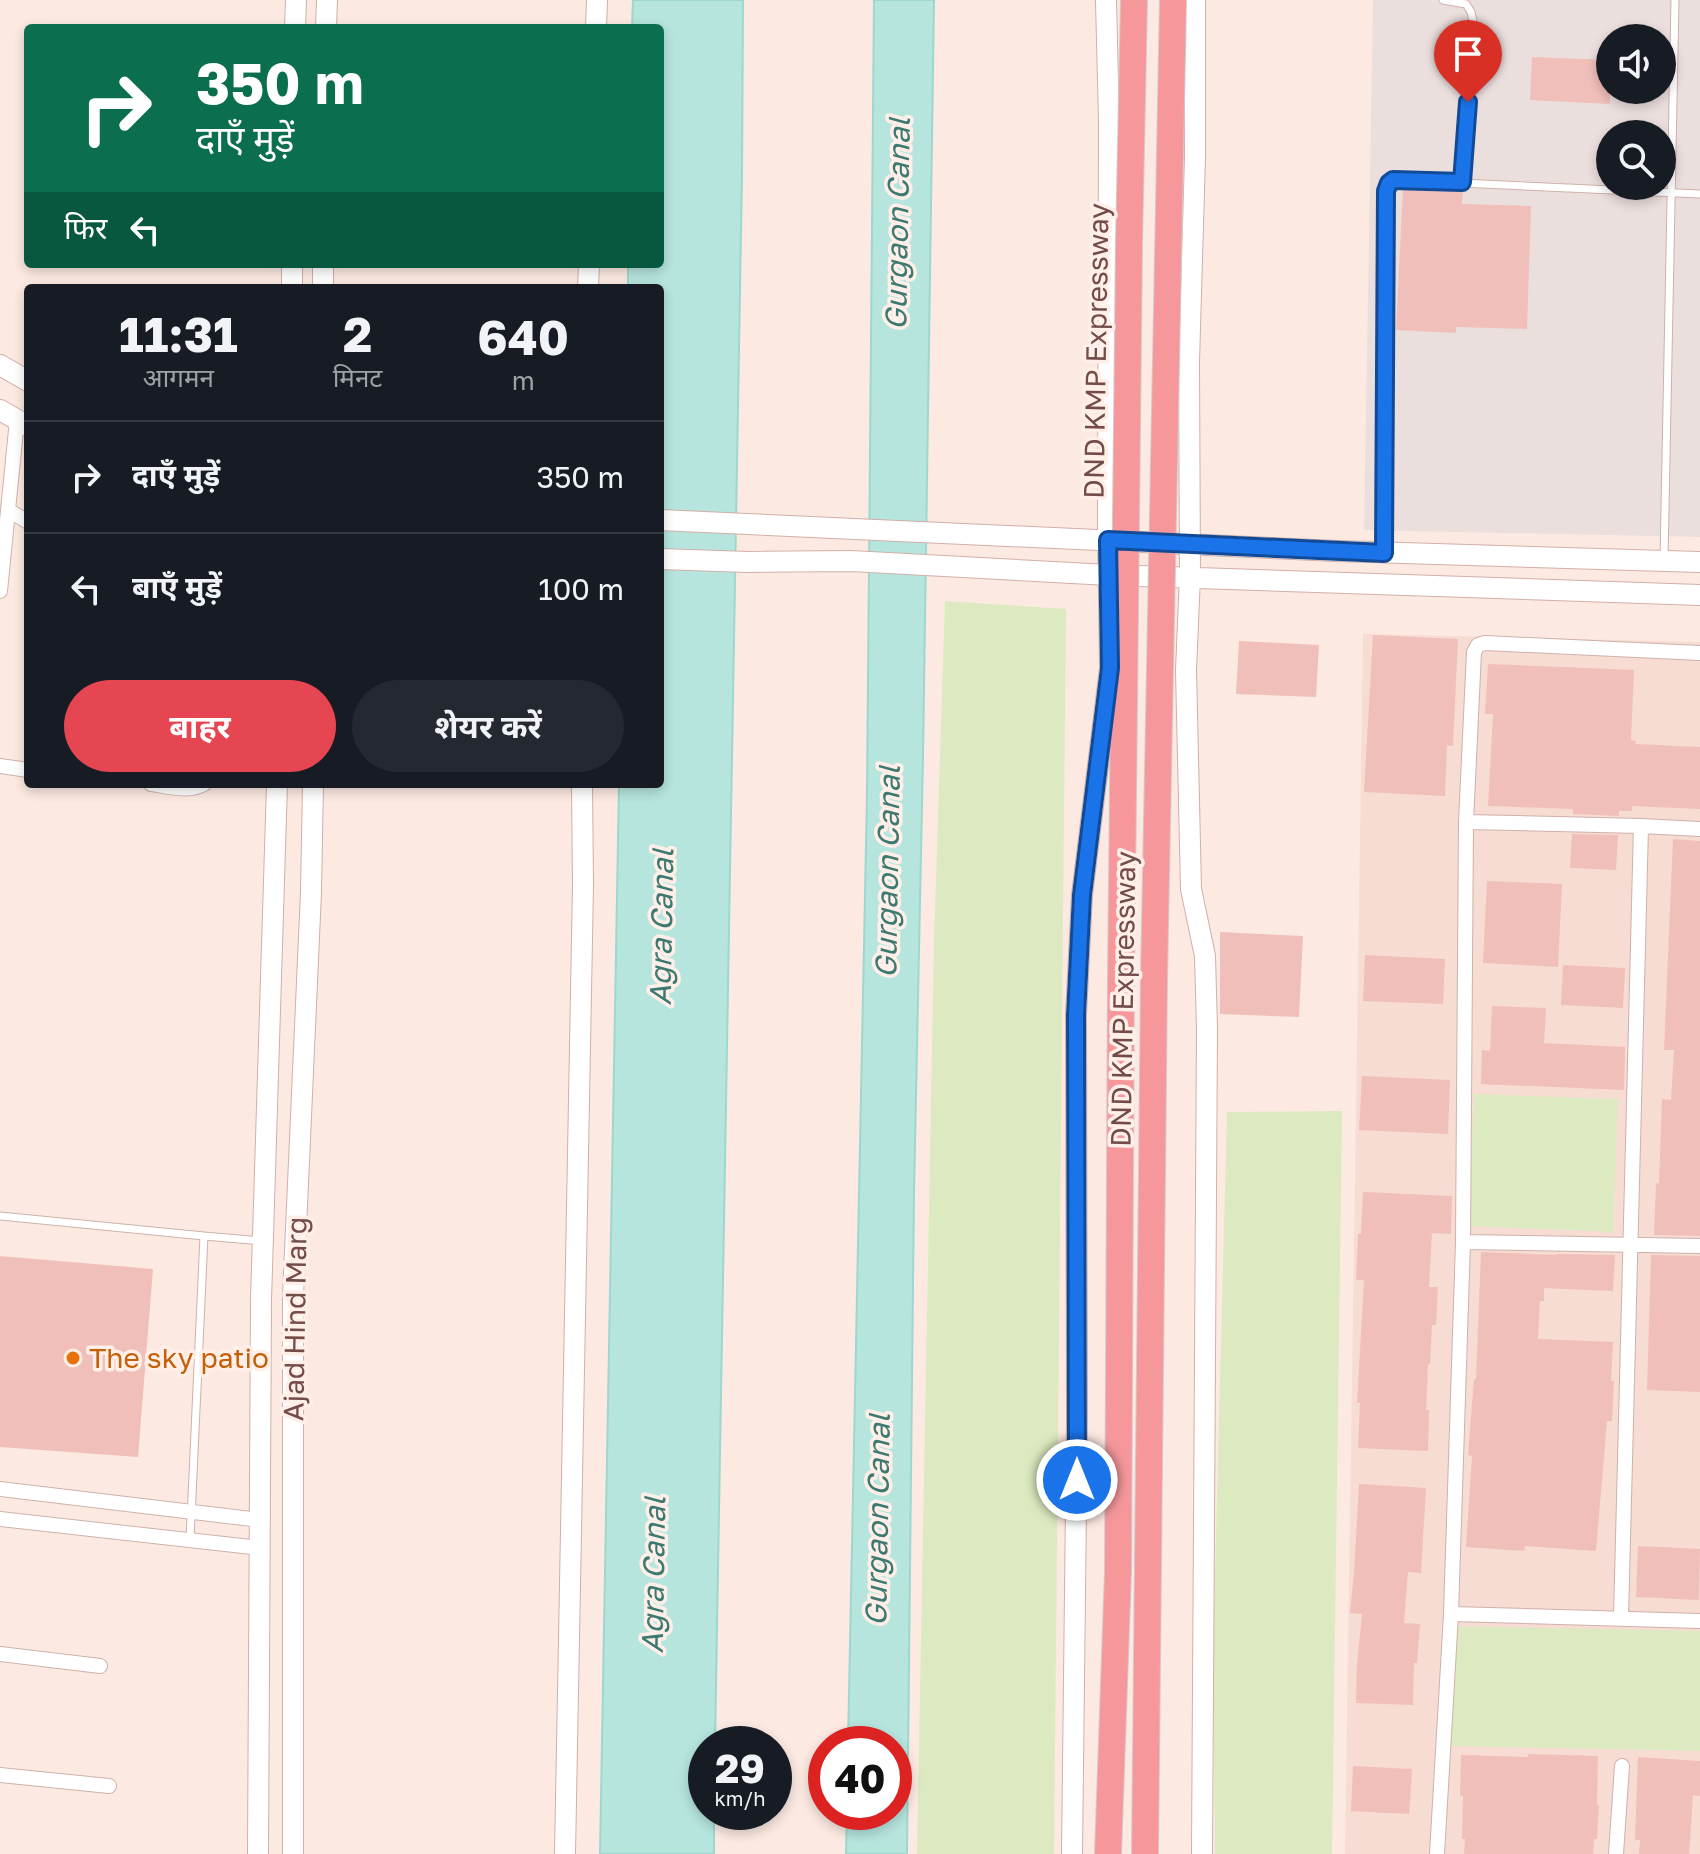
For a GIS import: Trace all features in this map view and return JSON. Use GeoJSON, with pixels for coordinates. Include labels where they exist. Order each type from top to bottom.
{"type":"FeatureCollection","features":[{"type":"Feature","properties":{"kind":"highway","name":"DND KMP Expressway"},"geometry":{"type":"LineString","coordinates":[[1108,1854],[1118,1571],[1121,976],[1134,0]]}},
{"type":"Feature","properties":{"kind":"highway","name":"DND KMP Expressway"},"geometry":{"type":"LineString","coordinates":[[1145,1854],[1154,977],[1173,0]]}},
{"type":"Feature","properties":{"kind":"street"},"geometry":{"type":"LineString","coordinates":[[295,24],[296,0]]}},
{"type":"Feature","properties":{"kind":"street"},"geometry":{"type":"LineString","coordinates":[[326,24],[327,0]]}},
{"type":"Feature","properties":{"kind":"street"},"geometry":{"type":"LineString","coordinates":[[596,24],[597,0]]}},
{"type":"Feature","properties":{"kind":"street"},"geometry":{"type":"LineString","coordinates":[[1072,1854],[1077,1434],[1076,1015],[1082,895],[1110,668],[1106,0]]}},
{"type":"Feature","properties":{"kind":"street"},"geometry":{"type":"LineString","coordinates":[[1195,0],[1195,157],[1189,362],[1190,576],[1186,670],[1191,889],[1205,956],[1207,1028],[1202,1854]]}},
{"type":"Feature","properties":{"kind":"street"},"geometry":{"type":"LineString","coordinates":[[0,365],[24,379]]}},
{"type":"Feature","properties":{"kind":"street"},"geometry":{"type":"LineString","coordinates":[[0,591],[15,419]]}},
{"type":"Feature","properties":{"kind":"street"},"geometry":{"type":"LineString","coordinates":[[8,510],[24,520]]}},
{"type":"Feature","properties":{"kind":"street"},"geometry":{"type":"LineString","coordinates":[[664,520],[1384,553],[1700,562]]}},
{"type":"Feature","properties":{"kind":"street"},"geometry":{"type":"LineString","coordinates":[[799,561],[801,527]]}},
{"type":"Feature","properties":{"kind":"street"},"geometry":{"type":"LineString","coordinates":[[664,559],[851,561],[1109,575],[1700,595]]}},
{"type":"Feature","properties":{"kind":"street"},"geometry":{"type":"LineString","coordinates":[[1437,1854],[1451,1614],[1463,1242],[1466,822],[1472,658],[1478,645],[1485,643],[1700,653]]}},
{"type":"Feature","properties":{"kind":"street"},"geometry":{"type":"LineString","coordinates":[[0,766],[24,769]]}},
{"type":"Feature","properties":{"kind":"street"},"geometry":{"type":"LineString","coordinates":[[565,1854],[583,916],[582,788]]}},
{"type":"Feature","properties":{"kind":"street"},"geometry":{"type":"LineString","coordinates":[[258,1854],[262,1242],[277,789],[313,790]]}},
{"type":"Feature","properties":{"kind":"street","name":"Ajad Hind Marg"},"geometry":{"type":"LineString","coordinates":[[293,1854],[293,1296],[313,790]]}},
{"type":"Feature","properties":{"kind":"street"},"geometry":{"type":"LineString","coordinates":[[1466,822],[1700,829]]}},
{"type":"Feature","properties":{"kind":"street"},"geometry":{"type":"LineString","coordinates":[[1621,1618],[1641,826]]}},
{"type":"Feature","properties":{"kind":"street"},"geometry":{"type":"LineString","coordinates":[[1463,1242],[1700,1246]]}},
{"type":"Feature","properties":{"kind":"street"},"geometry":{"type":"LineString","coordinates":[[0,1489],[260,1520]]}},
{"type":"Feature","properties":{"kind":"street"},"geometry":{"type":"LineString","coordinates":[[0,1519],[260,1548]]}},
{"type":"Feature","properties":{"kind":"street"},"geometry":{"type":"LineString","coordinates":[[1451,1614],[1700,1621]]}},
{"type":"Feature","properties":{"kind":"street"},"geometry":{"type":"LineString","coordinates":[[0,1654],[100,1666]]}},
{"type":"Feature","properties":{"kind":"street"},"geometry":{"type":"LineString","coordinates":[[1616,1854],[1622,1766]]}},
{"type":"Feature","properties":{"kind":"street"},"geometry":{"type":"LineString","coordinates":[[0,1775],[109,1786]]}},
{"type":"Feature","properties":{"kind":"lane"},"geometry":{"type":"LineString","coordinates":[[1443,0],[1466,4],[1473,21],[1462,182]]}},
{"type":"Feature","properties":{"kind":"lane"},"geometry":{"type":"LineString","coordinates":[[1673,120],[1675,0]]}},
{"type":"Feature","properties":{"kind":"lane"},"geometry":{"type":"LineString","coordinates":[[1384,553],[1389,183],[1393,180],[1462,182],[1596,189]]}},
{"type":"Feature","properties":{"kind":"lane"},"geometry":{"type":"LineString","coordinates":[[1676,193],[1700,194]]}},
{"type":"Feature","properties":{"kind":"lane"},"geometry":{"type":"LineString","coordinates":[[1664,561],[1671,200]]}},
{"type":"Feature","properties":{"kind":"lane"},"geometry":{"type":"LineString","coordinates":[[0,1216],[262,1242]]}},
{"type":"Feature","properties":{"kind":"lane"},"geometry":{"type":"LineString","coordinates":[[190,1540],[204,1236]]}},
{"type":"Feature","properties":{"kind":"shaded area"},"geometry":{"type":"Polygon","coordinates":[[[1373,0],[1700,0],[1700,537],[1364,530],[1373,0]]]}},
{"type":"Feature","properties":{"kind":"shaded area"},"geometry":{"type":"Polygon","coordinates":[[[1363,634],[1700,642],[1700,1854],[1345,1854],[1363,634]]]}},
{"type":"Feature","properties":{"kind":"green space"},"geometry":{"type":"Polygon","coordinates":[[[945,601],[1066,609],[1054,1854],[917,1854],[934,941],[945,601]]]}},
{"type":"Feature","properties":{"kind":"green space"},"geometry":{"type":"Polygon","coordinates":[[[1474,1094],[1618,1099],[1613,1232],[1469,1226],[1474,1094]]]}},
{"type":"Feature","properties":{"kind":"green space"},"geometry":{"type":"Polygon","coordinates":[[[1342,1111],[1332,1854],[1215,1854],[1213,1650],[1227,1112],[1342,1111]]]}},
{"type":"Feature","properties":{"kind":"green space"},"geometry":{"type":"Polygon","coordinates":[[[1451,1626],[1700,1631],[1700,1751],[1449,1746],[1451,1626]]]}},
{"type":"Feature","properties":{"kind":"water","name":"Agra Canal"},"geometry":{"type":"Polygon","coordinates":[[[633,0],[743,0],[715,1726],[688,1726],[688,1830],[714,1830],[714,1854],[600,1854],[619,788],[664,788],[664,284],[628,284],[628,268],[664,268],[664,24],[632,24],[633,0]]]}},
{"type":"Feature","properties":{"kind":"water","name":"Gurgaon Canal"},"geometry":{"type":"Polygon","coordinates":[[[874,0],[934,0],[908,1726],[848,1726],[867,795],[874,0]]]}},
{"type":"Feature","properties":{"kind":"water"},"geometry":{"type":"Polygon","coordinates":[[[847,1830],[907,1830],[907,1854],[846,1854],[847,1830]]]}},
{"type":"Feature","properties":{"kind":"building"},"geometry":{"type":"Polygon","coordinates":[[[1532,57],[1596,59],[1596,103],[1530,100],[1532,57]]]}},
{"type":"Feature","properties":{"kind":"building"},"geometry":{"type":"Polygon","coordinates":[[[1403,187],[1463,190],[1462,204],[1531,206],[1527,329],[1456,327],[1456,333],[1396,330],[1403,187]]]}},
{"type":"Feature","properties":{"kind":"building"},"geometry":{"type":"Polygon","coordinates":[[[1373,635],[1458,639],[1453,746],[1447,745],[1445,796],[1364,792],[1373,635]]]}},
{"type":"Feature","properties":{"kind":"building"},"geometry":{"type":"Polygon","coordinates":[[[1239,641],[1319,645],[1316,697],[1236,694],[1239,641]]]}},
{"type":"Feature","properties":{"kind":"building"},"geometry":{"type":"Polygon","coordinates":[[[1488,664],[1634,670],[1631,740],[1636,741],[1635,744],[1700,747],[1700,809],[1632,806],[1632,811],[1619,811],[1619,816],[1573,814],[1573,809],[1488,806],[1493,714],[1485,714],[1488,664]]]}},
{"type":"Feature","properties":{"kind":"building"},"geometry":{"type":"Polygon","coordinates":[[[1572,834],[1618,835],[1616,870],[1570,868],[1572,834]]]}},
{"type":"Feature","properties":{"kind":"building"},"geometry":{"type":"Polygon","coordinates":[[[1673,839],[1700,841],[1700,1236],[1654,1235],[1662,1099],[1671,1100],[1674,1050],[1664,1050],[1673,839]]]}},
{"type":"Feature","properties":{"kind":"building"},"geometry":{"type":"Polygon","coordinates":[[[1487,881],[1562,884],[1558,967],[1483,963],[1487,881]]]}},
{"type":"Feature","properties":{"kind":"building"},"geometry":{"type":"Polygon","coordinates":[[[1220,932],[1303,936],[1299,1017],[1220,1014],[1220,932]]]}},
{"type":"Feature","properties":{"kind":"building"},"geometry":{"type":"Polygon","coordinates":[[[1365,955],[1445,959],[1443,1004],[1363,1001],[1365,955]]]}},
{"type":"Feature","properties":{"kind":"building"},"geometry":{"type":"Polygon","coordinates":[[[1563,965],[1625,968],[1623,1008],[1561,1005],[1563,965]]]}},
{"type":"Feature","properties":{"kind":"building"},"geometry":{"type":"Polygon","coordinates":[[[1492,1006],[1546,1008],[1544,1043],[1625,1047],[1624,1090],[1481,1084],[1482,1050],[1490,1051],[1492,1006]]]}},
{"type":"Feature","properties":{"kind":"building"},"geometry":{"type":"Polygon","coordinates":[[[1362,1076],[1450,1080],[1448,1134],[1359,1130],[1362,1076]]]}},
{"type":"Feature","properties":{"kind":"building"},"geometry":{"type":"Polygon","coordinates":[[[1363,1192],[1452,1196],[1451,1234],[1432,1233],[1429,1287],[1438,1287],[1436,1325],[1432,1325],[1428,1364],[1428,1451],[1358,1448],[1360,1403],[1357,1403],[1364,1280],[1356,1280],[1363,1192]]]}},
{"type":"Feature","properties":{"kind":"building"},"geometry":{"type":"Polygon","coordinates":[[[1481,1252],[1615,1255],[1613,1291],[1544,1288],[1544,1301],[1540,1301],[1538,1339],[1613,1342],[1612,1421],[1607,1421],[1596,1551],[1525,1546],[1524,1551],[1466,1547],[1472,1456],[1468,1455],[1476,1379],[1481,1252]]]}},
{"type":"Feature","properties":{"kind":"building"},"geometry":{"type":"Polygon","coordinates":[[[1651,1255],[1700,1256],[1700,1392],[1647,1390],[1651,1255]]]}},
{"type":"Feature","properties":{"kind":"building","name":"The sky patio"},"geometry":{"type":"Polygon","coordinates":[[[0,1256],[153,1269],[138,1457],[0,1447],[0,1256]]]}},
{"type":"Feature","properties":{"kind":"building"},"geometry":{"type":"Polygon","coordinates":[[[1359,1484],[1426,1488],[1421,1573],[1408,1572],[1404,1623],[1420,1624],[1417,1663],[1414,1663],[1413,1705],[1356,1703],[1362,1614],[1350,1613],[1359,1484]]]}},
{"type":"Feature","properties":{"kind":"building"},"geometry":{"type":"Polygon","coordinates":[[[1638,1546],[1700,1549],[1699,1600],[1636,1597],[1638,1546]]]}},
{"type":"Feature","properties":{"kind":"building"},"geometry":{"type":"Polygon","coordinates":[[[1528,1754],[1598,1756],[1599,1805],[1593,1854],[1464,1854],[1461,1755],[1528,1757],[1528,1754]]]}},
{"type":"Feature","properties":{"kind":"building"},"geometry":{"type":"Polygon","coordinates":[[[1638,1757],[1700,1761],[1700,1796],[1693,1795],[1689,1854],[1639,1854],[1640,1840],[1635,1840],[1638,1757]]]}},
{"type":"Feature","properties":{"kind":"building"},"geometry":{"type":"Polygon","coordinates":[[[1353,1766],[1412,1769],[1409,1814],[1351,1811],[1353,1766]]]}},
{"type":"Feature","properties":{"kind":"place","name":"The sky patio"},"geometry":{"type":"Point","coordinates":[73,1358]}},
{"type":"Feature","properties":{"kind":"route"},"geometry":{"type":"LineString","coordinates":[[1077,1480],[1076,1015],[1082,895],[1110,668],[1108,540],[1384,553],[1386,191],[1393,180],[1462,182],[1468,102]]}}]}
